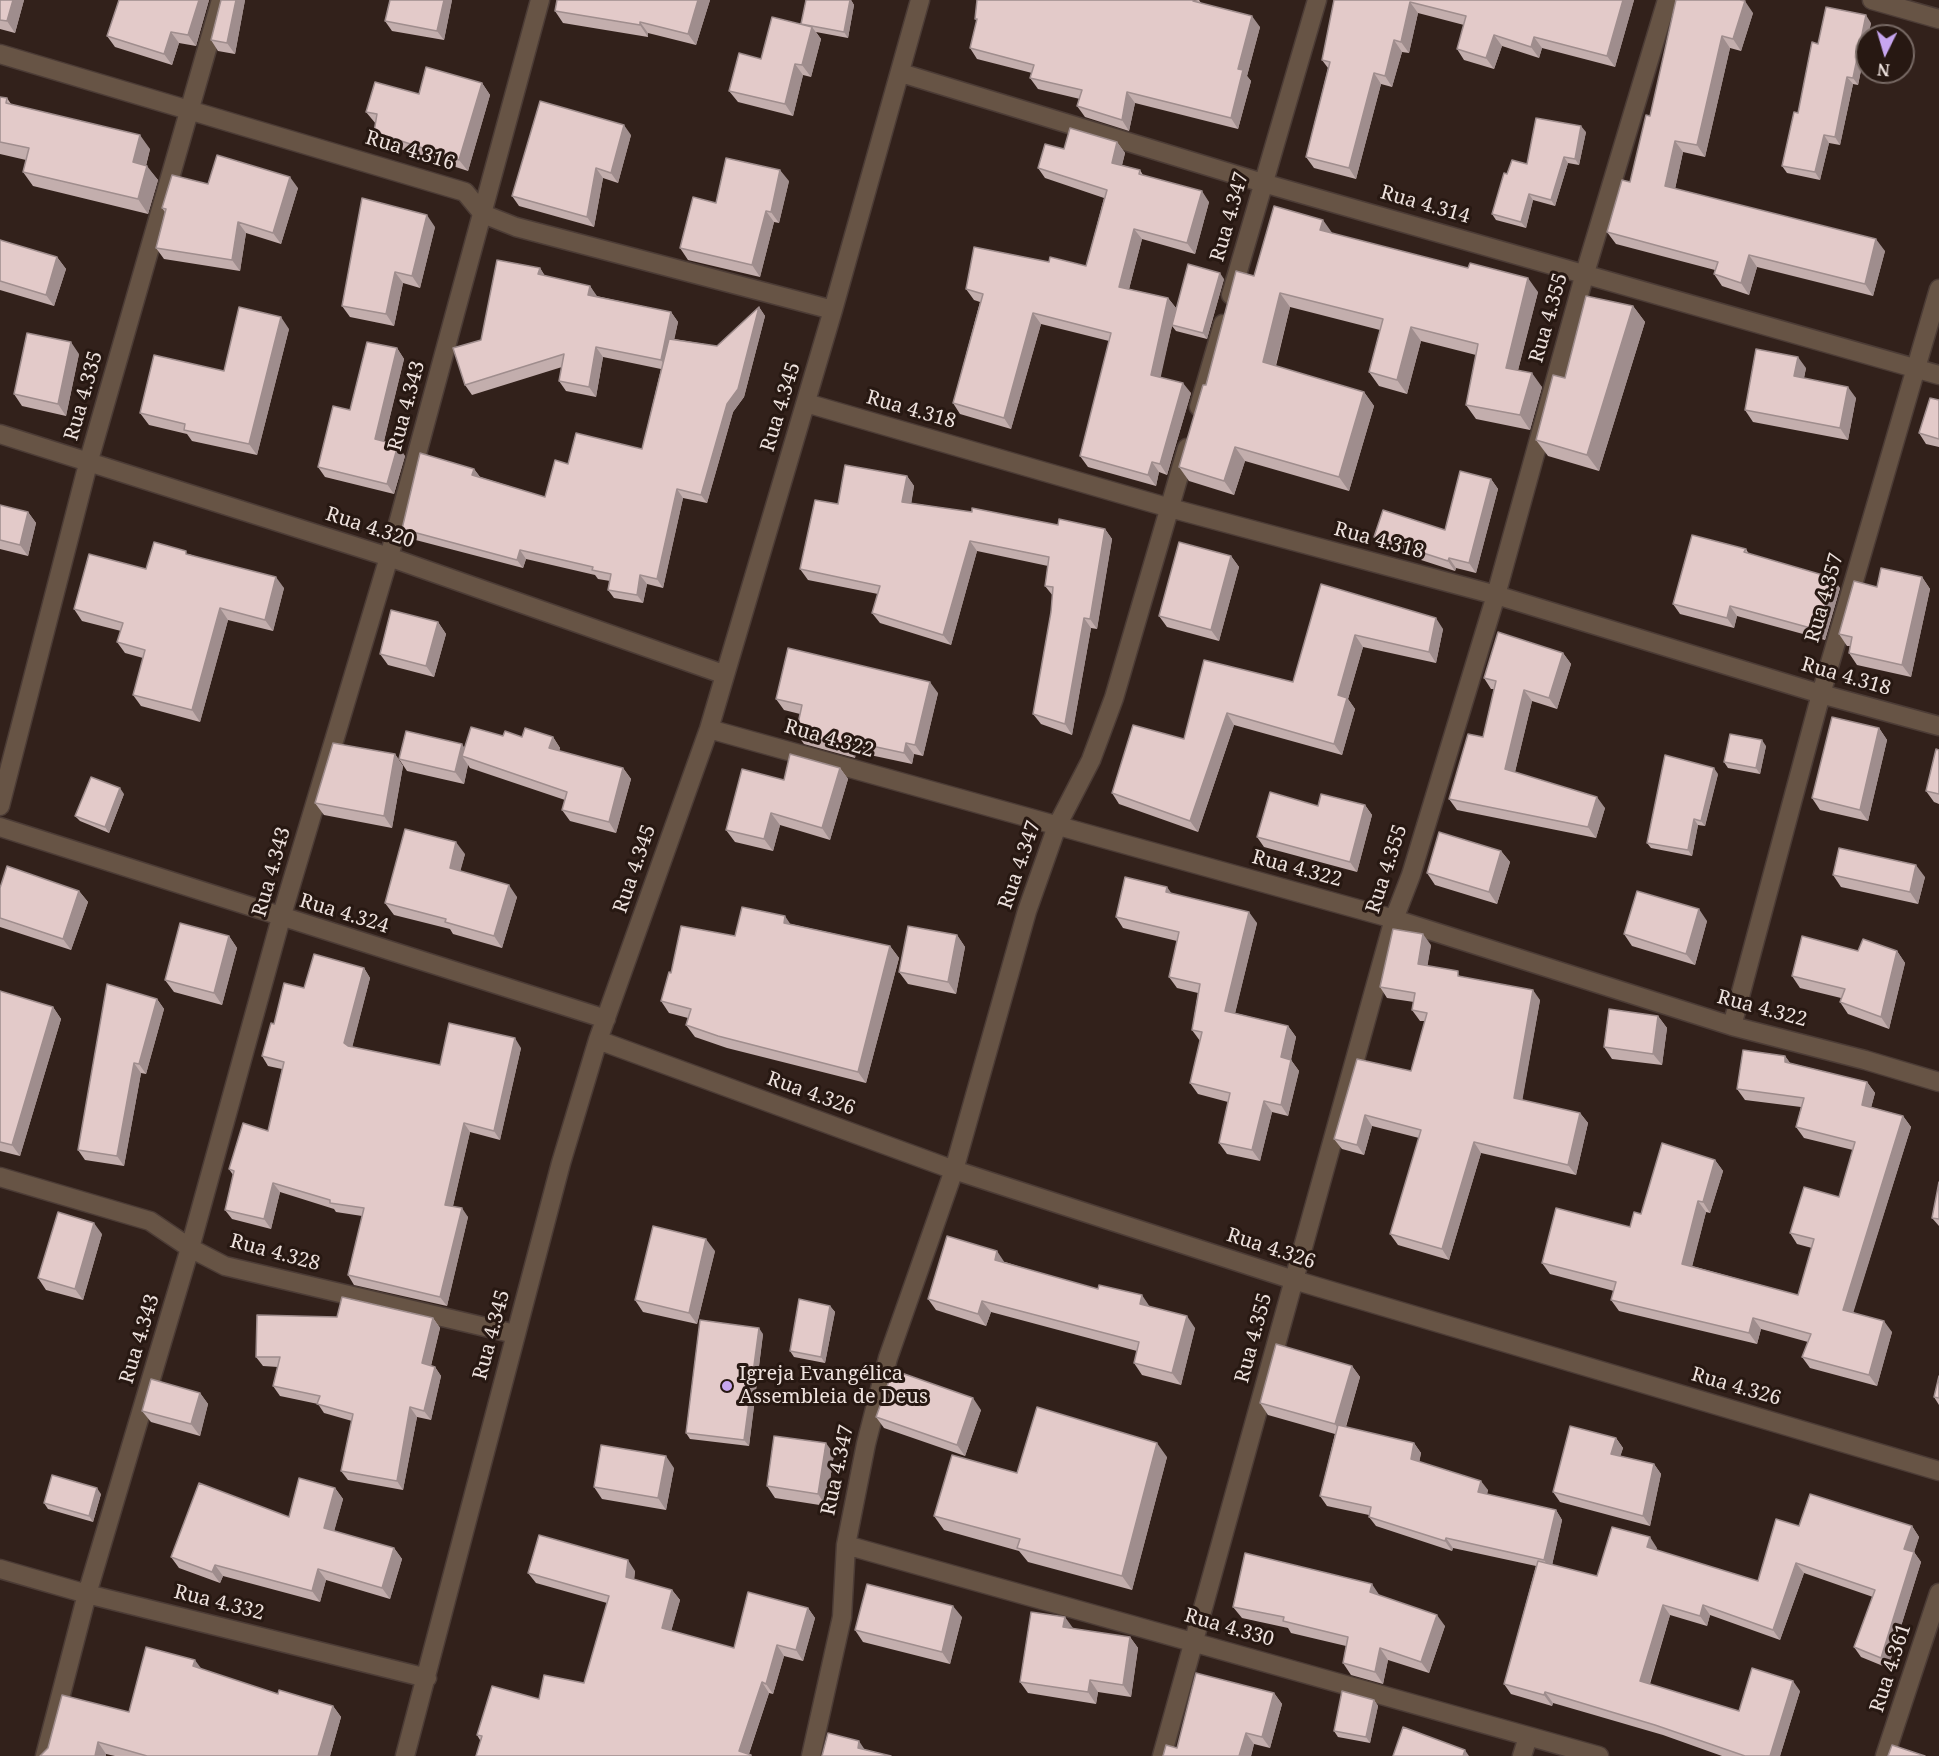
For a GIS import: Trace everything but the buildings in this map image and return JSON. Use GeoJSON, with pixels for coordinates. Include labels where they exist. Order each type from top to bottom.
{"type":"FeatureCollection","features":[{"type":"Feature","properties":{"kind":"street","name":"Rua 4.335"},"geometry":{"type":"LineString","coordinates":[[0,806],[89,460],[188,108],[221,0]]}},
{"type":"Feature","properties":{"kind":"street","name":"Rua 4.343"},"geometry":{"type":"LineString","coordinates":[[45,1756],[87,1594],[190,1248],[281,918],[389,557],[540,0]]}},
{"type":"Feature","properties":{"kind":"street","name":"Rua 4.345"},"geometry":{"type":"LineString","coordinates":[[405,1756],[428,1678],[515,1334],[598,1040],[709,729],[723,674],[833,310],[920,0]]}},
{"type":"Feature","properties":{"kind":"street","name":"Rua 4.347"},"geometry":{"type":"LineString","coordinates":[[811,1756],[842,1617],[846,1545],[866,1444],[888,1358],[954,1170],[1015,952],[1057,826],[1091,760],[1114,698],[1317,0]]}},
{"type":"Feature","properties":{"kind":"street","name":"Rua 4.355"},"geometry":{"type":"LineString","coordinates":[[1162,1756],[1394,919],[1410,875],[1496,595],[1585,273],[1667,0]]}},
{"type":"Feature","properties":{"kind":"street"},"geometry":{"type":"LineString","coordinates":[[1872,0],[1939,19]]}},
{"type":"Feature","properties":{"kind":"street","name":"Rua 4.316"},"geometry":{"type":"LineString","coordinates":[[0,54],[465,192],[483,214],[516,227],[833,310]]}},
{"type":"Feature","properties":{"kind":"street","name":"Rua 4.314"},"geometry":{"type":"LineString","coordinates":[[901,73],[1263,183],[1939,375]]}},
{"type":"Feature","properties":{"kind":"street","name":"Rua 4.357"},"geometry":{"type":"LineString","coordinates":[[1732,1026],[1821,694],[1939,289]]}},
{"type":"Feature","properties":{"kind":"street","name":"Rua 4.318"},"geometry":{"type":"LineString","coordinates":[[806,403],[1170,508],[1496,595],[1821,694],[1939,726]]}},
{"type":"Feature","properties":{"kind":"street","name":"Rua 4.320"},"geometry":{"type":"LineString","coordinates":[[0,434],[89,460],[389,557],[723,674]]}},
{"type":"Feature","properties":{"kind":"street","name":"Rua 4.322"},"geometry":{"type":"LineString","coordinates":[[709,729],[1394,919],[1732,1026],[1865,1060],[1939,1082]]}},
{"type":"Feature","properties":{"kind":"street","name":"Rua 4.324"},"geometry":{"type":"LineString","coordinates":[[0,827],[281,918],[606,1019]]}},
{"type":"Feature","properties":{"kind":"street","name":"Rua 4.326"},"geometry":{"type":"LineString","coordinates":[[598,1040],[954,1170],[1294,1280],[1939,1471]]}},
{"type":"Feature","properties":{"kind":"street","name":"Rua 4.328"},"geometry":{"type":"LineString","coordinates":[[0,1177],[150,1221],[190,1248],[225,1266],[515,1334]]}},
{"type":"Feature","properties":{"kind":"street","name":"Rua 4.330"},"geometry":{"type":"LineString","coordinates":[[846,1545],[1599,1756]]}},
{"type":"Feature","properties":{"kind":"street","name":"Rua 4.332"},"geometry":{"type":"LineString","coordinates":[[0,1569],[87,1594],[428,1678]]}},
{"type":"Feature","properties":{"kind":"street","name":"Rua 4.361"},"geometry":{"type":"LineString","coordinates":[[1885,1756],[1939,1593]]}},
{"type":"Feature","properties":{"kind":"street"},"geometry":{"type":"LineString","coordinates":[[1522,1756],[1528,1737]]}},
{"type":"Feature","properties":{"kind":"place","name":"Igreja Evangélica Assembleia de Deus"},"geometry":{"type":"Point","coordinates":[727,1386]}}]}
